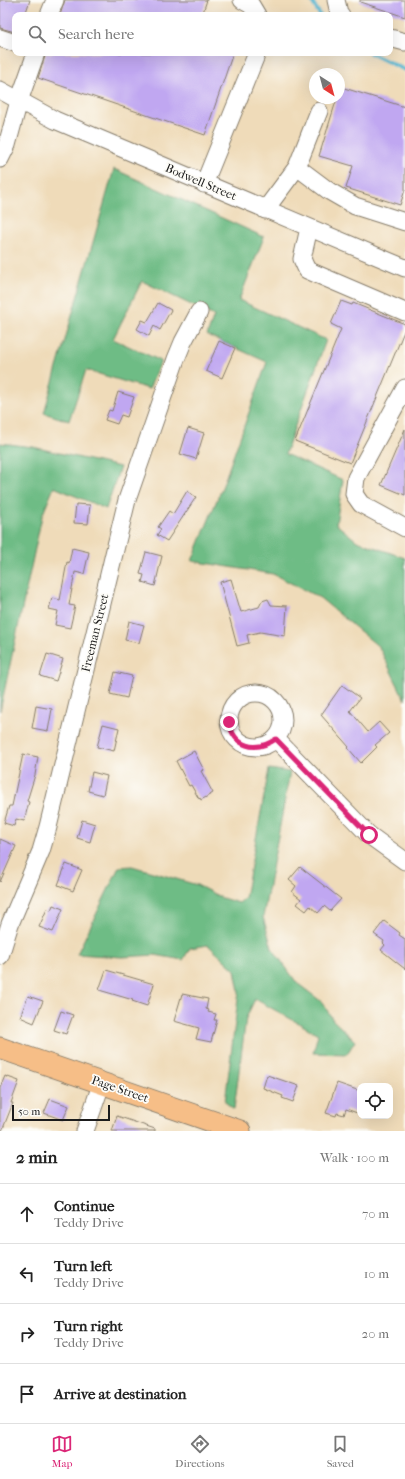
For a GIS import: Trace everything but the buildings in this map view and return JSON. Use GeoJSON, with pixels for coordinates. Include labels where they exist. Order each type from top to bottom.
{"type":"FeatureCollection","features":[{"type":"Feature","properties":{"kind":"main road","name":"Page Street"},"geometry":{"type":"LineString","coordinates":[[0,1048],[102,1082],[240,1131]]}},
{"type":"Feature","properties":{"kind":"street"},"geometry":{"type":"LineString","coordinates":[[50,12],[55,0]]}},
{"type":"Feature","properties":{"kind":"street"},"geometry":{"type":"LineString","coordinates":[[242,0],[251,5],[255,12]]}},
{"type":"Feature","properties":{"kind":"street"},"geometry":{"type":"LineString","coordinates":[[336,0],[339,12]]}},
{"type":"Feature","properties":{"kind":"street"},"geometry":{"type":"LineString","coordinates":[[0,38],[12,42]]}},
{"type":"Feature","properties":{"kind":"street"},"geometry":{"type":"LineString","coordinates":[[393,39],[405,42]]}},
{"type":"Feature","properties":{"kind":"street"},"geometry":{"type":"LineString","coordinates":[[0,158],[7,145],[19,101],[35,56]]}},
{"type":"Feature","properties":{"kind":"street"},"geometry":{"type":"LineString","coordinates":[[204,184],[256,56]]}},
{"type":"Feature","properties":{"kind":"street","name":"Bodwell Street"},"geometry":{"type":"LineString","coordinates":[[0,90],[55,120],[405,268]]}},
{"type":"Feature","properties":{"kind":"street"},"geometry":{"type":"LineString","coordinates":[[265,210],[297,167],[319,111]]}},
{"type":"Feature","properties":{"kind":"street"},"geometry":{"type":"LineString","coordinates":[[297,167],[329,191],[356,206],[405,222]]}},
{"type":"Feature","properties":{"kind":"street"},"geometry":{"type":"LineString","coordinates":[[309,228],[302,259],[307,270],[405,312]]}},
{"type":"Feature","properties":{"kind":"street","name":"Freeman Street"},"geometry":{"type":"LineString","coordinates":[[0,956],[10,924],[38,857],[48,827],[127,500],[176,359],[199,312]]}},
{"type":"Feature","properties":{"kind":"street"},"geometry":{"type":"LineString","coordinates":[[405,388],[356,478],[354,494],[361,504],[405,528]]}},
{"type":"Feature","properties":{"kind":"street"},"geometry":{"type":"LineString","coordinates":[[276,739],[369,835],[405,861]]}},
{"type":"Feature","properties":{"kind":"street"},"geometry":{"type":"LineString","coordinates":[[85,1131],[102,1082]]}},
{"type":"Feature","properties":{"kind":"green space"},"geometry":{"type":"Polygon","coordinates":[[[114,169],[264,237],[239,300],[326,340],[285,454],[343,480],[336,524],[357,541],[405,558],[405,700],[379,647],[320,598],[273,574],[192,561],[223,485],[267,362],[207,335],[214,316],[142,281],[113,339],[161,361],[149,389],[86,370],[69,421],[44,413],[114,169]]]}},
{"type":"Feature","properties":{"kind":"green space"},"geometry":{"type":"Polygon","coordinates":[[[0,443],[33,447],[120,467],[106,509],[54,487],[42,516],[0,711],[0,443]]]}},
{"type":"Feature","properties":{"kind":"green space"},"geometry":{"type":"Polygon","coordinates":[[[269,769],[290,772],[263,917],[272,948],[297,983],[322,1002],[333,1020],[355,1041],[347,1054],[313,1053],[318,1034],[255,999],[246,1018],[234,1109],[225,1102],[239,991],[235,970],[208,945],[190,948],[183,960],[155,955],[122,957],[77,954],[119,867],[132,866],[197,885],[222,898],[239,903],[245,898],[269,769]]]}},
{"type":"Feature","properties":{"kind":"waterway"},"geometry":{"type":"LineString","coordinates":[[311,0],[318,12]]}},
{"type":"Feature","properties":{"kind":"waterway"},"geometry":{"type":"LineString","coordinates":[[376,56],[405,70]]}},
{"type":"Feature","properties":{"kind":"route"},"geometry":{"type":"LineString","coordinates":[[229,722],[235,737],[242,743],[250,746],[259,747],[276,739],[369,835]]}}]}
